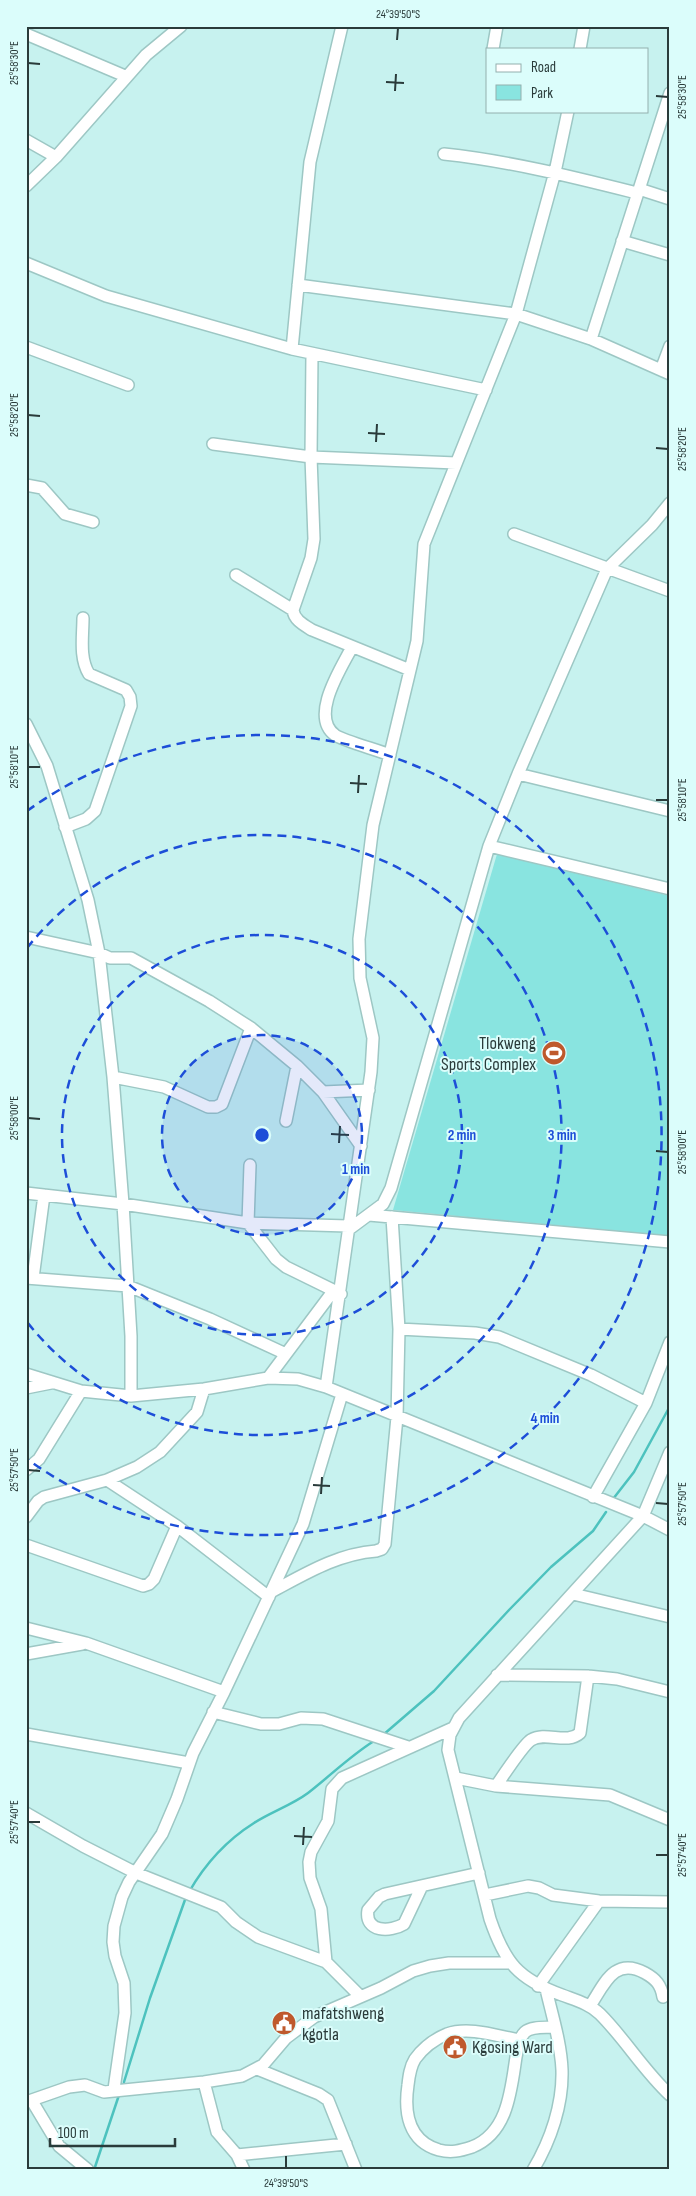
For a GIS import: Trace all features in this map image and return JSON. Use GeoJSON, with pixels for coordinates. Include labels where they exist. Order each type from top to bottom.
{"type":"FeatureCollection","features":[{"type":"Feature","properties":{"kind":"street"},"geometry":{"type":"LineString","coordinates":[[28,26],[27,34],[125,76]]}},
{"type":"Feature","properties":{"kind":"street"},"geometry":{"type":"LineString","coordinates":[[26,186],[56,157],[125,76],[146,55],[182,26]]}},
{"type":"Feature","properties":{"kind":"street"},"geometry":{"type":"LineString","coordinates":[[292,349],[310,162],[342,26]]}},
{"type":"Feature","properties":{"kind":"street"},"geometry":{"type":"LineString","coordinates":[[493,48],[497,26]]}},
{"type":"Feature","properties":{"kind":"street"},"geometry":{"type":"LineString","coordinates":[[580,48],[584,26]]}},
{"type":"Feature","properties":{"kind":"street"},"geometry":{"type":"LineString","coordinates":[[591,339],[670,93]]}},
{"type":"Feature","properties":{"kind":"street"},"geometry":{"type":"LineString","coordinates":[[326,1387],[337,1292],[369,1090],[373,1038],[360,978],[359,939],[373,825],[418,634],[424,544],[516,314],[555,172],[568,112]]}},
{"type":"Feature","properties":{"kind":"street"},"geometry":{"type":"LineString","coordinates":[[26,140],[56,157]]}},
{"type":"Feature","properties":{"kind":"street"},"geometry":{"type":"LineString","coordinates":[[444,154],[482,158],[555,172],[670,199]]}},
{"type":"Feature","properties":{"kind":"street"},"geometry":{"type":"LineString","coordinates":[[622,240],[670,255]]}},
{"type":"Feature","properties":{"kind":"street"},"geometry":{"type":"LineString","coordinates":[[26,264],[106,296],[292,349],[486,390]]}},
{"type":"Feature","properties":{"kind":"street"},"geometry":{"type":"LineString","coordinates":[[298,285],[516,314],[591,339],[665,372],[670,346]]}},
{"type":"Feature","properties":{"kind":"street"},"geometry":{"type":"LineString","coordinates":[[26,347],[128,385]]}},
{"type":"Feature","properties":{"kind":"street"},"geometry":{"type":"LineString","coordinates":[[312,354],[311,457],[314,539],[312,558],[293,610],[294,615],[297,620],[312,630],[410,670]]}},
{"type":"Feature","properties":{"kind":"street"},"geometry":{"type":"LineString","coordinates":[[213,444],[311,457],[456,463]]}},
{"type":"Feature","properties":{"kind":"street"},"geometry":{"type":"LineString","coordinates":[[26,485],[42,488],[64,514],[93,522]]}},
{"type":"Feature","properties":{"kind":"street"},"geometry":{"type":"LineString","coordinates":[[26,1193],[123,1204],[248,1224],[348,1228],[383,1204],[391,1188],[489,846],[518,774],[606,569],[652,525],[670,504]]}},
{"type":"Feature","properties":{"kind":"street"},"geometry":{"type":"LineString","coordinates":[[514,534],[670,591]]}},
{"type":"Feature","properties":{"kind":"street"},"geometry":{"type":"LineString","coordinates":[[236,575],[293,610]]}},
{"type":"Feature","properties":{"kind":"street"},"geometry":{"type":"LineString","coordinates":[[71,824],[86,819],[94,811],[131,702],[126,690],[89,674],[86,669],[83,660],[83,618]]}},
{"type":"Feature","properties":{"kind":"street"},"geometry":{"type":"LineString","coordinates":[[352,647],[326,701],[326,720],[335,735],[390,755]]}},
{"type":"Feature","properties":{"kind":"street"},"geometry":{"type":"LineString","coordinates":[[26,724],[47,766],[71,824],[99,953],[113,1077],[123,1204],[128,1286],[131,1396]]}},
{"type":"Feature","properties":{"kind":"street"},"geometry":{"type":"LineString","coordinates":[[518,774],[670,811]]}},
{"type":"Feature","properties":{"kind":"street"},"geometry":{"type":"LineString","coordinates":[[489,846],[670,889]]}},
{"type":"Feature","properties":{"kind":"street"},"geometry":{"type":"LineString","coordinates":[[26,937],[99,953],[110,958],[131,958],[209,1001],[250,1028],[297,1066],[323,1092],[361,1146]]}},
{"type":"Feature","properties":{"kind":"street"},"geometry":{"type":"LineString","coordinates":[[113,1077],[164,1087],[208,1107],[216,1108],[222,1104],[250,1028]]}},
{"type":"Feature","properties":{"kind":"street"},"geometry":{"type":"LineString","coordinates":[[286,1120],[297,1066]]}},
{"type":"Feature","properties":{"kind":"street"},"geometry":{"type":"LineString","coordinates":[[323,1092],[369,1090]]}},
{"type":"Feature","properties":{"kind":"street"},"geometry":{"type":"LineString","coordinates":[[250,1165],[248,1224],[276,1259],[286,1267],[337,1292]]}},
{"type":"Feature","properties":{"kind":"street"},"geometry":{"type":"LineString","coordinates":[[44,1195],[30,1278],[128,1286],[210,1319],[286,1354]]}},
{"type":"Feature","properties":{"kind":"street"},"geometry":{"type":"LineString","coordinates":[[369,1215],[670,1242]]}},
{"type":"Feature","properties":{"kind":"street"},"geometry":{"type":"LineString","coordinates":[[270,1595],[342,1557],[382,1549],[386,1534],[397,1417],[399,1329],[392,1217]]}},
{"type":"Feature","properties":{"kind":"street"},"geometry":{"type":"LineString","coordinates":[[268,1378],[337,1292]]}},
{"type":"Feature","properties":{"kind":"street"},"geometry":{"type":"LineString","coordinates":[[399,1329],[475,1333],[499,1337],[591,1375],[646,1404]]}},
{"type":"Feature","properties":{"kind":"street"},"geometry":{"type":"LineString","coordinates":[[593,1497],[646,1404],[670,1342]]}},
{"type":"Feature","properties":{"kind":"street"},"geometry":{"type":"LineString","coordinates":[[26,1374],[81,1391],[131,1396],[204,1389],[268,1378],[298,1379],[326,1387],[643,1516],[670,1530]]}},
{"type":"Feature","properties":{"kind":"street"},"geometry":{"type":"LineString","coordinates":[[26,1388],[52,1383]]}},
{"type":"Feature","properties":{"kind":"street"},"geometry":{"type":"LineString","coordinates":[[26,1517],[38,1500],[44,1497],[107,1480],[137,1467],[160,1452],[197,1412],[204,1389]]}},
{"type":"Feature","properties":{"kind":"street"},"geometry":{"type":"LineString","coordinates":[[26,1470],[38,1459],[81,1391]]}},
{"type":"Feature","properties":{"kind":"street"},"geometry":{"type":"LineString","coordinates":[[114,2089],[126,1998],[124,1983],[115,1956],[114,1926],[122,1897],[162,1834],[190,1763],[213,1712],[302,1524],[342,1394]]}},
{"type":"Feature","properties":{"kind":"street"},"geometry":{"type":"LineString","coordinates":[[670,1452],[643,1516],[459,1718],[453,1728],[448,1750],[497,1939],[510,1963],[528,1980],[542,1988],[590,2006],[599,2013],[670,2095]]}},
{"type":"Feature","properties":{"kind":"street"},"geometry":{"type":"LineString","coordinates":[[107,1480],[177,1526],[270,1595]]}},
{"type":"Feature","properties":{"kind":"street"},"geometry":{"type":"LineString","coordinates":[[26,1545],[143,1586],[150,1584],[154,1579],[177,1526]]}},
{"type":"Feature","properties":{"kind":"street"},"geometry":{"type":"LineString","coordinates":[[573,1594],[670,1617]]}},
{"type":"Feature","properties":{"kind":"street"},"geometry":{"type":"LineString","coordinates":[[26,1628],[86,1643],[224,1692]]}},
{"type":"Feature","properties":{"kind":"street"},"geometry":{"type":"LineString","coordinates":[[26,1654],[86,1643]]}},
{"type":"Feature","properties":{"kind":"street"},"geometry":{"type":"LineString","coordinates":[[497,1675],[588,1676],[617,1679],[670,1692]]}},
{"type":"Feature","properties":{"kind":"street"},"geometry":{"type":"LineString","coordinates":[[496,1786],[530,1740],[540,1737],[571,1738],[580,1733],[588,1676]]}},
{"type":"Feature","properties":{"kind":"street"},"geometry":{"type":"LineString","coordinates":[[213,1712],[261,1724],[279,1724],[301,1718],[323,1719],[408,1747]]}},
{"type":"Feature","properties":{"kind":"street"},"geometry":{"type":"LineString","coordinates":[[326,1962],[321,1909],[310,1878],[309,1862],[311,1852],[328,1822],[332,1789],[342,1778],[453,1728]]}},
{"type":"Feature","properties":{"kind":"street"},"geometry":{"type":"LineString","coordinates":[[26,1734],[190,1763]]}},
{"type":"Feature","properties":{"kind":"street"},"geometry":{"type":"LineString","coordinates":[[456,1778],[496,1786],[610,1795],[670,1820]]}},
{"type":"Feature","properties":{"kind":"street"},"geometry":{"type":"LineString","coordinates":[[26,1813],[83,1846],[136,1873],[221,1907],[236,1922],[258,1937],[326,1962],[360,1996]]}},
{"type":"Feature","properties":{"kind":"street"},"geometry":{"type":"LineString","coordinates":[[422,1886],[404,1924],[388,1930],[373,1927],[369,1923],[368,1910],[379,1897],[422,1886],[479,1873]]}},
{"type":"Feature","properties":{"kind":"street"},"geometry":{"type":"LineString","coordinates":[[485,1895],[528,1886],[538,1888],[553,1895],[599,1901],[670,1902]]}},
{"type":"Feature","properties":{"kind":"street"},"geometry":{"type":"LineString","coordinates":[[542,1988],[599,1901]]}},
{"type":"Feature","properties":{"kind":"street"},"geometry":{"type":"LineString","coordinates":[[88,2170],[60,2146],[29,2102],[69,2087],[85,2085],[104,2092],[114,2089],[204,2082],[242,2076],[257,2069],[268,2060],[286,2038],[314,2017],[430,1966],[449,1963],[510,1963]]}},
{"type":"Feature","properties":{"kind":"street"},"geometry":{"type":"LineString","coordinates":[[590,2006],[612,1974],[624,1968],[637,1969],[653,1978],[660,1986],[664,1997]]}},
{"type":"Feature","properties":{"kind":"street"},"geometry":{"type":"LineString","coordinates":[[533,2170],[550,2135],[561,2093],[562,2068],[554,2027],[542,1988]]}},
{"type":"Feature","properties":{"kind":"street"},"geometry":{"type":"LineString","coordinates":[[519,2040],[457,2031],[432,2041],[415,2060],[410,2070],[406,2108],[411,2128],[417,2137],[427,2145],[452,2152],[482,2143],[495,2130],[509,2101],[519,2040],[530,2029],[554,2027]]}},
{"type":"Feature","properties":{"kind":"street"},"geometry":{"type":"LineString","coordinates":[[257,2069],[319,2094],[328,2100],[356,2170]]}},
{"type":"Feature","properties":{"kind":"street"},"geometry":{"type":"LineString","coordinates":[[204,2082],[217,2132],[237,2155],[244,2170]]}},
{"type":"Feature","properties":{"kind":"street"},"geometry":{"type":"LineString","coordinates":[[237,2155],[346,2144]]}},
{"type":"Feature","properties":{"kind":"green space","name":"Tlokweng Sports Complex"},"geometry":{"type":"Polygon","coordinates":[[[497,854],[670,896],[670,1236],[393,1210],[497,854]]]}},
{"type":"Feature","properties":{"kind":"waterway"},"geometry":{"type":"LineString","coordinates":[[613,1499],[634,1472],[670,1406]]}},
{"type":"Feature","properties":{"kind":"waterway"},"geometry":{"type":"LineString","coordinates":[[383,1735],[434,1691],[551,1567],[593,1531],[606,1512]]}},
{"type":"Feature","properties":{"kind":"waterway"},"geometry":{"type":"LineString","coordinates":[[189,1892],[209,1862],[235,1837],[261,1819],[308,1793],[374,1741]]}},
{"type":"Feature","properties":{"kind":"waterway"},"geometry":{"type":"LineString","coordinates":[[124,2082],[150,1998],[186,1897]]}},
{"type":"Feature","properties":{"kind":"waterway"},"geometry":{"type":"LineString","coordinates":[[94,2170],[119,2095]]}},
{"type":"Feature","properties":{"kind":"place","name":"Tlokweng Sports Complex"},"geometry":{"type":"Point","coordinates":[554,1053]}},
{"type":"Feature","properties":{"kind":"place","name":"mafatshweng kgotla"},"geometry":{"type":"Point","coordinates":[284,2023]}},
{"type":"Feature","properties":{"kind":"place","name":"Kgosing Ward"},"geometry":{"type":"Point","coordinates":[455,2047]}}]}
